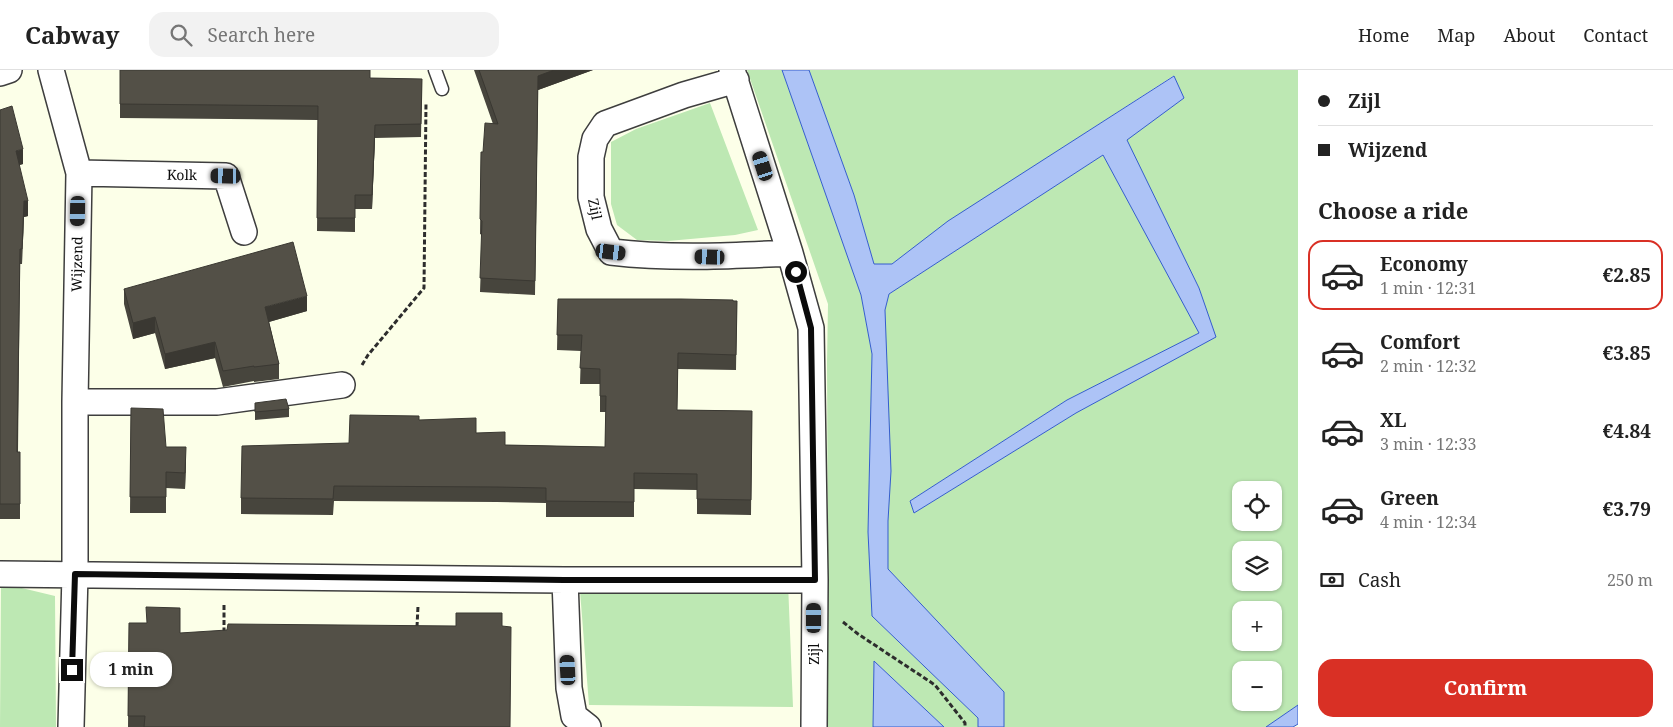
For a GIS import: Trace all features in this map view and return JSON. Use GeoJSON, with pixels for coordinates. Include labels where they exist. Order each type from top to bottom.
{"type":"FeatureCollection","features":[{"type":"Feature","properties":{"kind":"street"},"geometry":{"type":"LineString","coordinates":[[0,73],[9,70]]}},
{"type":"Feature","properties":{"kind":"street","name":"Wijzend"},"geometry":{"type":"LineString","coordinates":[[51,70],[79,173],[75,402],[75,574],[71,727]]}},
{"type":"Feature","properties":{"kind":"street","name":"Zijl"},"geometry":{"type":"LineString","coordinates":[[790,253],[710,257],[636,255],[611,252],[599,229],[592,197],[591,158],[595,140],[605,124],[734,75],[790,253],[811,328],[815,589],[814,727]]}},
{"type":"Feature","properties":{"kind":"street","name":"Kolk"},"geometry":{"type":"LineString","coordinates":[[79,173],[226,176],[244,232]]}},
{"type":"Feature","properties":{"kind":"street"},"geometry":{"type":"LineString","coordinates":[[75,402],[217,402],[342,385]]}},
{"type":"Feature","properties":{"kind":"street"},"geometry":{"type":"LineString","coordinates":[[0,574],[564,580],[815,589]]}},
{"type":"Feature","properties":{"kind":"street"},"geometry":{"type":"LineString","coordinates":[[564,580],[569,688],[574,716],[588,727]]}},
{"type":"Feature","properties":{"kind":"lane"},"geometry":{"type":"LineString","coordinates":[[435,70],[442,89]]}},
{"type":"Feature","properties":{"kind":"path"},"geometry":{"type":"LineString","coordinates":[[342,385],[358,370],[368,355],[424,288],[426,99],[442,89]]}},
{"type":"Feature","properties":{"kind":"path"},"geometry":{"type":"LineString","coordinates":[[223,576],[224,640]]}},
{"type":"Feature","properties":{"kind":"path"},"geometry":{"type":"LineString","coordinates":[[417,635],[419,578]]}},
{"type":"Feature","properties":{"kind":"path"},"geometry":{"type":"LineString","coordinates":[[815,589],[858,634],[935,685],[965,723],[965,727]]}},
{"type":"Feature","properties":{"kind":"green space"},"geometry":{"type":"Polygon","coordinates":[[[747,70],[782,70],[861,295],[872,354],[868,532],[872,616],[978,718],[978,727],[944,727],[874,661],[873,727],[824,727],[828,583],[828,304],[747,70]]]}},
{"type":"Feature","properties":{"kind":"green space"},"geometry":{"type":"Polygon","coordinates":[[[809,70],[1298,70],[1298,705],[1266,727],[1004,727],[1003,692],[888,569],[885,310],[889,294],[1103,155],[1200,333],[1067,400],[910,501],[914,513],[1076,413],[1215,337],[1199,288],[1126,140],[1184,98],[1173,76],[949,221],[892,264],[874,264],[854,195],[809,70]]]}},
{"type":"Feature","properties":{"kind":"green space"},"geometry":{"type":"Polygon","coordinates":[[[710,103],[758,230],[735,235],[668,241],[637,240],[617,225],[611,204],[611,142],[636,129],[710,103]]]}},
{"type":"Feature","properties":{"kind":"green space"},"geometry":{"type":"Polygon","coordinates":[[[1,583],[55,596],[56,727],[0,727],[1,583]]]}},
{"type":"Feature","properties":{"kind":"green space"},"geometry":{"type":"Polygon","coordinates":[[[788,583],[793,707],[589,705],[580,591],[788,583]]]}},
{"type":"Feature","properties":{"kind":"water"},"geometry":{"type":"Polygon","coordinates":[[[782,70],[809,70],[854,195],[874,264],[892,264],[948,221],[1174,76],[1184,98],[1127,140],[1199,288],[1216,337],[1076,413],[914,513],[910,501],[1067,400],[1199,333],[1103,155],[889,294],[885,310],[891,471],[888,569],[1004,692],[1004,727],[978,727],[978,718],[872,616],[868,532],[872,354],[861,295],[782,70]]]}},
{"type":"Feature","properties":{"kind":"water"},"geometry":{"type":"Polygon","coordinates":[[[874,661],[944,727],[873,727],[874,661]]]}},
{"type":"Feature","properties":{"kind":"water"},"geometry":{"type":"Polygon","coordinates":[[[1298,705],[1298,724],[1293,727],[1266,727],[1298,705]]]}},
{"type":"Feature","properties":{"kind":"building"},"geometry":{"type":"Polygon","coordinates":[[[120,70],[370,70],[370,78],[422,79],[421,124],[375,125],[372,195],[355,195],[355,218],[317,218],[318,106],[120,104],[120,70]]]}},
{"type":"Feature","properties":{"kind":"building"},"geometry":{"type":"Polygon","coordinates":[[[479,70],[554,70],[538,76],[535,281],[480,278],[482,221],[480,219],[481,152],[483,152],[485,123],[498,124],[479,70]]]}},
{"type":"Feature","properties":{"kind":"building"},"geometry":{"type":"Polygon","coordinates":[[[12,106],[23,149],[16,151],[28,201],[24,201],[22,249],[20,249],[17,452],[20,452],[20,504],[0,504],[0,110],[12,106]]]}},
{"type":"Feature","properties":{"kind":"building"},"geometry":{"type":"Polygon","coordinates":[[[293,242],[307,296],[265,307],[279,364],[223,371],[215,342],[165,354],[155,317],[133,323],[124,289],[293,242]]]}},
{"type":"Feature","properties":{"kind":"building"},"geometry":{"type":"Polygon","coordinates":[[[558,299],[737,301],[736,355],[678,353],[677,410],[752,411],[751,500],[697,499],[697,474],[634,473],[634,502],[546,501],[546,488],[497,487],[334,486],[333,499],[241,498],[242,446],[349,443],[350,415],[419,416],[419,420],[476,418],[476,433],[505,432],[505,445],[605,447],[606,396],[600,396],[600,369],[580,368],[582,335],[557,335],[558,299]]]}},
{"type":"Feature","properties":{"kind":"building"},"geometry":{"type":"Polygon","coordinates":[[[286,399],[289,409],[255,412],[255,403],[286,399]]]}},
{"type":"Feature","properties":{"kind":"building"},"geometry":{"type":"Polygon","coordinates":[[[131,408],[163,409],[166,447],[186,447],[185,473],[166,472],[166,497],[130,497],[131,408]]]}},
{"type":"Feature","properties":{"kind":"building"},"geometry":{"type":"Polygon","coordinates":[[[146,607],[180,608],[180,633],[227,630],[228,624],[456,626],[456,613],[502,613],[502,626],[511,627],[510,727],[144,727],[145,716],[128,716],[129,623],[147,623],[146,607]]]}},
{"type":"Feature","properties":{"kind":"route"},"geometry":{"type":"LineString","coordinates":[[72,670],[75,574],[564,580],[815,580],[811,328],[796,272]]}}]}
